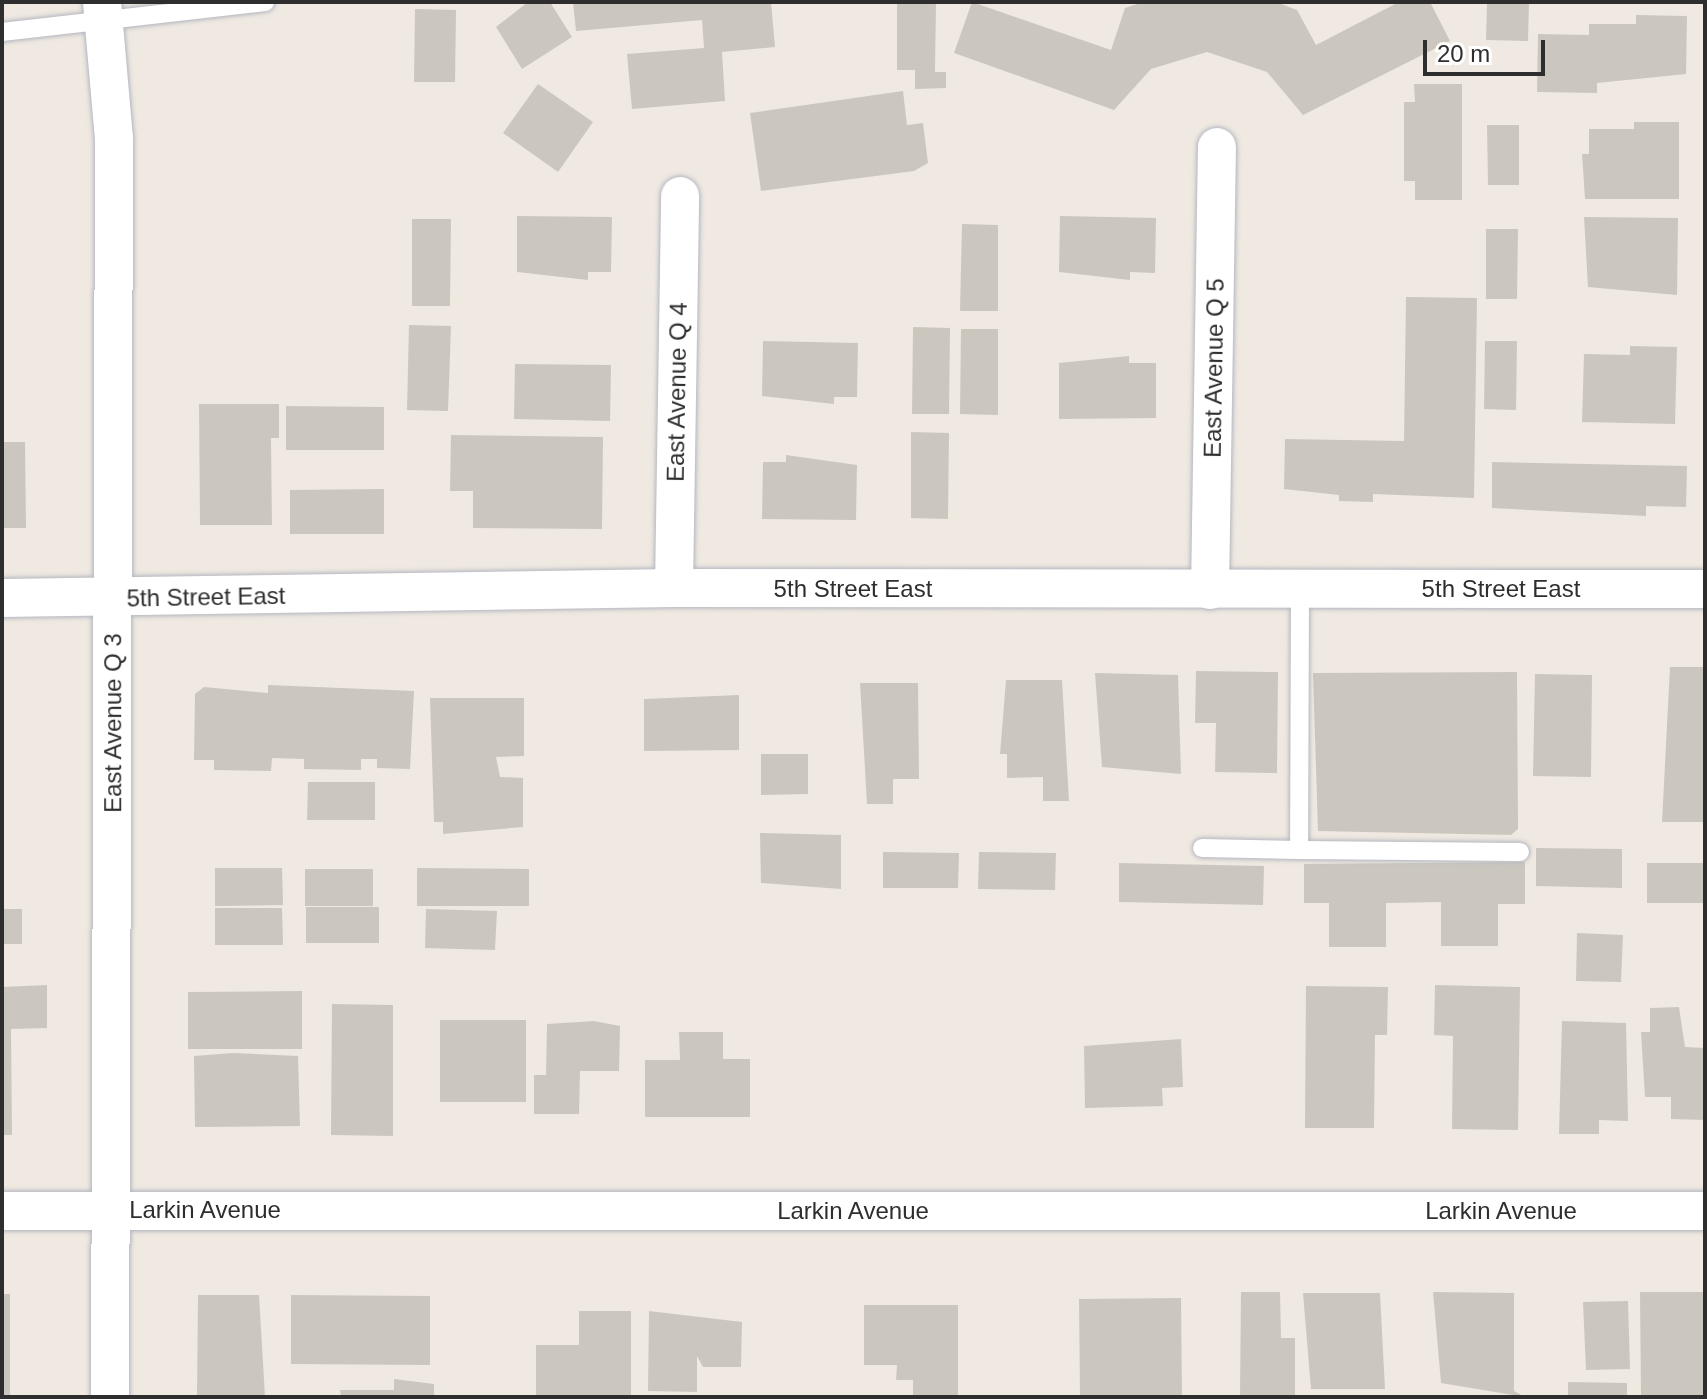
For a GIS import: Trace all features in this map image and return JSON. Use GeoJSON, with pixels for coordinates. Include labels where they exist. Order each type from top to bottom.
{"type":"FeatureCollection","features":[{"type":"Feature","properties":{"kind":"street","name":"East Avenue Q 3"},"geometry":{"type":"LineString","coordinates":[[102,11],[114,138],[110,1397]]}},
{"type":"Feature","properties":{"kind":"street","name":"East Avenue Q 5"},"geometry":{"type":"LineString","coordinates":[[1210,590],[1217,147]]}},
{"type":"Feature","properties":{"kind":"street","name":"East Avenue Q 4"},"geometry":{"type":"LineString","coordinates":[[674,588],[680,196]]}},
{"type":"Feature","properties":{"kind":"street","name":"5th Street East"},"geometry":{"type":"LineString","coordinates":[[2,598],[114,599],[674,588],[1705,589]]}},
{"type":"Feature","properties":{"kind":"street","name":"Larkin Avenue"},"geometry":{"type":"LineString","coordinates":[[2,1211],[1705,1211]]}},
{"type":"Feature","properties":{"kind":"lane"},"geometry":{"type":"LineString","coordinates":[[2,32],[102,11],[265,2]]}},
{"type":"Feature","properties":{"kind":"lane"},"geometry":{"type":"LineString","coordinates":[[1299,850],[1300,590]]}},
{"type":"Feature","properties":{"kind":"lane"},"geometry":{"type":"LineString","coordinates":[[1202,848],[1520,852]]}},
{"type":"Feature","properties":{"kind":"building"},"geometry":{"type":"Polygon","coordinates":[[[528,2],[550,2],[572,37],[522,69],[496,27],[528,2]]]}},
{"type":"Feature","properties":{"kind":"building"},"geometry":{"type":"Polygon","coordinates":[[[573,2],[771,2],[775,47],[722,52],[725,101],[632,109],[627,54],[704,48],[702,20],[576,31],[573,2]]]}},
{"type":"Feature","properties":{"kind":"building"},"geometry":{"type":"Polygon","coordinates":[[[897,2],[936,2],[935,72],[946,72],[946,88],[915,89],[915,70],[897,70],[897,2]]]}},
{"type":"Feature","properties":{"kind":"building"},"geometry":{"type":"Polygon","coordinates":[[[972,2],[1111,50],[1125,8],[1143,2],[1276,2],[1297,10],[1316,45],[1399,2],[1430,2],[1450,41],[1303,115],[1267,72],[1207,52],[1151,69],[1114,110],[954,53],[972,2]]]}},
{"type":"Feature","properties":{"kind":"building"},"geometry":{"type":"Polygon","coordinates":[[[1487,2],[1529,2],[1528,41],[1486,40],[1487,2]]]}},
{"type":"Feature","properties":{"kind":"building"},"geometry":{"type":"Polygon","coordinates":[[[415,9],[456,10],[455,82],[414,82],[415,9]]]}},
{"type":"Feature","properties":{"kind":"building"},"geometry":{"type":"Polygon","coordinates":[[[1636,15],[1687,16],[1686,74],[1597,83],[1597,93],[1537,92],[1538,34],[1589,35],[1589,24],[1636,24],[1636,15]]]}},
{"type":"Feature","properties":{"kind":"building"},"geometry":{"type":"Polygon","coordinates":[[[538,84],[593,122],[558,172],[503,133],[538,84]]]}},
{"type":"Feature","properties":{"kind":"building"},"geometry":{"type":"Polygon","coordinates":[[[1414,84],[1462,84],[1462,200],[1415,200],[1415,181],[1404,181],[1404,102],[1415,102],[1414,84]]]}},
{"type":"Feature","properties":{"kind":"building"},"geometry":{"type":"Polygon","coordinates":[[[903,91],[907,125],[923,123],[928,163],[914,171],[761,191],[750,113],[903,91]]]}},
{"type":"Feature","properties":{"kind":"building"},"geometry":{"type":"Polygon","coordinates":[[[1634,122],[1679,122],[1679,199],[1585,199],[1582,154],[1589,154],[1589,129],[1634,129],[1634,122]]]}},
{"type":"Feature","properties":{"kind":"building"},"geometry":{"type":"Polygon","coordinates":[[[1487,125],[1519,125],[1519,185],[1488,185],[1487,125]]]}},
{"type":"Feature","properties":{"kind":"building"},"geometry":{"type":"Polygon","coordinates":[[[517,216],[612,217],[611,272],[588,272],[588,280],[517,272],[517,216]]]}},
{"type":"Feature","properties":{"kind":"building"},"geometry":{"type":"Polygon","coordinates":[[[1060,216],[1156,218],[1155,273],[1130,272],[1130,280],[1059,272],[1060,216]]]}},
{"type":"Feature","properties":{"kind":"building"},"geometry":{"type":"Polygon","coordinates":[[[1584,217],[1678,218],[1677,295],[1588,287],[1584,217]]]}},
{"type":"Feature","properties":{"kind":"building"},"geometry":{"type":"Polygon","coordinates":[[[412,219],[451,219],[450,306],[412,306],[412,219]]]}},
{"type":"Feature","properties":{"kind":"building"},"geometry":{"type":"Polygon","coordinates":[[[962,224],[998,225],[998,311],[960,311],[962,224]]]}},
{"type":"Feature","properties":{"kind":"building"},"geometry":{"type":"Polygon","coordinates":[[[1486,229],[1518,229],[1517,299],[1486,299],[1486,229]]]}},
{"type":"Feature","properties":{"kind":"building"},"geometry":{"type":"Polygon","coordinates":[[[1406,297],[1477,298],[1474,498],[1373,494],[1373,502],[1339,501],[1339,495],[1284,489],[1285,439],[1404,441],[1406,297]]]}},
{"type":"Feature","properties":{"kind":"building"},"geometry":{"type":"Polygon","coordinates":[[[409,325],[451,326],[448,411],[407,410],[409,325]]]}},
{"type":"Feature","properties":{"kind":"building"},"geometry":{"type":"Polygon","coordinates":[[[913,327],[950,328],[949,414],[912,414],[913,327]]]}},
{"type":"Feature","properties":{"kind":"building"},"geometry":{"type":"Polygon","coordinates":[[[961,329],[998,329],[998,415],[960,414],[961,329]]]}},
{"type":"Feature","properties":{"kind":"building"},"geometry":{"type":"Polygon","coordinates":[[[763,341],[858,343],[857,397],[834,397],[834,404],[762,396],[763,341]]]}},
{"type":"Feature","properties":{"kind":"building"},"geometry":{"type":"Polygon","coordinates":[[[1485,341],[1517,341],[1516,410],[1484,409],[1485,341]]]}},
{"type":"Feature","properties":{"kind":"building"},"geometry":{"type":"Polygon","coordinates":[[[1630,346],[1677,347],[1675,424],[1582,422],[1584,354],[1630,355],[1630,346]]]}},
{"type":"Feature","properties":{"kind":"building"},"geometry":{"type":"Polygon","coordinates":[[[1129,356],[1129,363],[1156,363],[1156,418],[1059,419],[1059,363],[1129,356]]]}},
{"type":"Feature","properties":{"kind":"building"},"geometry":{"type":"Polygon","coordinates":[[[515,364],[611,365],[610,421],[514,419],[515,364]]]}},
{"type":"Feature","properties":{"kind":"building"},"geometry":{"type":"Polygon","coordinates":[[[199,404],[279,404],[279,438],[271,438],[272,525],[200,525],[199,404]]]}},
{"type":"Feature","properties":{"kind":"building"},"geometry":{"type":"Polygon","coordinates":[[[286,406],[384,407],[384,450],[286,450],[286,406]]]}},
{"type":"Feature","properties":{"kind":"building"},"geometry":{"type":"Polygon","coordinates":[[[911,432],[949,433],[948,519],[911,518],[911,432]]]}},
{"type":"Feature","properties":{"kind":"building"},"geometry":{"type":"Polygon","coordinates":[[[451,435],[603,437],[602,529],[473,528],[473,491],[450,491],[451,435]]]}},
{"type":"Feature","properties":{"kind":"building"},"geometry":{"type":"Polygon","coordinates":[[[2,442],[25,442],[26,528],[2,528],[2,442]]]}},
{"type":"Feature","properties":{"kind":"building"},"geometry":{"type":"Polygon","coordinates":[[[786,455],[857,465],[856,520],[762,519],[763,462],[786,462],[786,455]]]}},
{"type":"Feature","properties":{"kind":"building"},"geometry":{"type":"Polygon","coordinates":[[[1492,462],[1687,466],[1686,507],[1646,506],[1646,516],[1492,508],[1492,462]]]}},
{"type":"Feature","properties":{"kind":"building"},"geometry":{"type":"Polygon","coordinates":[[[384,489],[384,534],[290,534],[290,490],[384,489]]]}},
{"type":"Feature","properties":{"kind":"building"},"geometry":{"type":"Polygon","coordinates":[[[1670,667],[1705,667],[1705,822],[1662,822],[1670,667]]]}},
{"type":"Feature","properties":{"kind":"building"},"geometry":{"type":"Polygon","coordinates":[[[1196,671],[1278,672],[1277,773],[1215,772],[1216,723],[1195,723],[1196,671]]]}},
{"type":"Feature","properties":{"kind":"building"},"geometry":{"type":"Polygon","coordinates":[[[1517,672],[1518,829],[1511,835],[1318,831],[1313,673],[1517,672]]]}},
{"type":"Feature","properties":{"kind":"building"},"geometry":{"type":"Polygon","coordinates":[[[1095,673],[1178,675],[1181,774],[1102,767],[1095,673]]]}},
{"type":"Feature","properties":{"kind":"building"},"geometry":{"type":"Polygon","coordinates":[[[1535,674],[1592,675],[1591,777],[1533,776],[1535,674]]]}},
{"type":"Feature","properties":{"kind":"building"},"geometry":{"type":"Polygon","coordinates":[[[1006,680],[1062,680],[1069,801],[1043,801],[1043,777],[1007,778],[1007,754],[1000,754],[1006,680]]]}},
{"type":"Feature","properties":{"kind":"building"},"geometry":{"type":"Polygon","coordinates":[[[860,683],[918,683],[919,779],[893,779],[893,804],[867,804],[860,683]]]}},
{"type":"Feature","properties":{"kind":"building"},"geometry":{"type":"Polygon","coordinates":[[[268,685],[414,691],[410,769],[377,768],[377,759],[361,759],[361,770],[304,769],[304,759],[272,758],[271,771],[214,770],[214,760],[194,760],[195,694],[204,687],[268,693],[268,685]]]}},
{"type":"Feature","properties":{"kind":"building"},"geometry":{"type":"Polygon","coordinates":[[[739,695],[739,750],[644,751],[644,699],[739,695]]]}},
{"type":"Feature","properties":{"kind":"building"},"geometry":{"type":"Polygon","coordinates":[[[430,698],[524,698],[524,756],[496,757],[500,777],[523,778],[523,827],[443,834],[443,822],[434,822],[430,698]]]}},
{"type":"Feature","properties":{"kind":"building"},"geometry":{"type":"Polygon","coordinates":[[[761,754],[808,754],[808,794],[761,795],[761,754]]]}},
{"type":"Feature","properties":{"kind":"building"},"geometry":{"type":"Polygon","coordinates":[[[308,782],[375,782],[375,820],[307,820],[308,782]]]}},
{"type":"Feature","properties":{"kind":"building"},"geometry":{"type":"Polygon","coordinates":[[[760,833],[841,835],[841,889],[761,883],[760,833]]]}},
{"type":"Feature","properties":{"kind":"building"},"geometry":{"type":"Polygon","coordinates":[[[1536,848],[1622,849],[1622,888],[1536,886],[1536,848]]]}},
{"type":"Feature","properties":{"kind":"building"},"geometry":{"type":"Polygon","coordinates":[[[883,852],[959,853],[958,888],[883,888],[883,852]]]}},
{"type":"Feature","properties":{"kind":"building"},"geometry":{"type":"Polygon","coordinates":[[[979,852],[1056,853],[1055,890],[978,889],[979,852]]]}},
{"type":"Feature","properties":{"kind":"building"},"geometry":{"type":"Polygon","coordinates":[[[1525,862],[1525,904],[1498,904],[1498,946],[1441,946],[1441,902],[1386,903],[1386,947],[1329,947],[1329,903],[1304,903],[1304,864],[1525,862]]]}},
{"type":"Feature","properties":{"kind":"building"},"geometry":{"type":"Polygon","coordinates":[[[1119,863],[1264,866],[1263,905],[1119,902],[1119,863]]]}},
{"type":"Feature","properties":{"kind":"building"},"geometry":{"type":"Polygon","coordinates":[[[1647,863],[1705,863],[1705,903],[1647,903],[1647,863]]]}},
{"type":"Feature","properties":{"kind":"building"},"geometry":{"type":"Polygon","coordinates":[[[215,868],[282,868],[283,905],[215,906],[215,868]]]}},
{"type":"Feature","properties":{"kind":"building"},"geometry":{"type":"Polygon","coordinates":[[[417,868],[529,869],[529,906],[417,906],[417,868]]]}},
{"type":"Feature","properties":{"kind":"building"},"geometry":{"type":"Polygon","coordinates":[[[305,869],[373,869],[373,906],[305,906],[305,869]]]}},
{"type":"Feature","properties":{"kind":"building"},"geometry":{"type":"Polygon","coordinates":[[[306,907],[379,907],[379,943],[306,943],[306,907]]]}},
{"type":"Feature","properties":{"kind":"building"},"geometry":{"type":"Polygon","coordinates":[[[215,908],[282,908],[283,945],[215,945],[215,908]]]}},
{"type":"Feature","properties":{"kind":"building"},"geometry":{"type":"Polygon","coordinates":[[[2,909],[22,909],[22,944],[2,944],[2,909]]]}},
{"type":"Feature","properties":{"kind":"building"},"geometry":{"type":"Polygon","coordinates":[[[426,909],[497,911],[495,950],[425,948],[426,909]]]}},
{"type":"Feature","properties":{"kind":"building"},"geometry":{"type":"Polygon","coordinates":[[[1577,933],[1623,935],[1621,982],[1576,981],[1577,933]]]}},
{"type":"Feature","properties":{"kind":"building"},"geometry":{"type":"Polygon","coordinates":[[[47,985],[47,1028],[11,1029],[12,1135],[2,1135],[2,987],[47,985]]]}},
{"type":"Feature","properties":{"kind":"building"},"geometry":{"type":"Polygon","coordinates":[[[1435,985],[1520,987],[1518,1130],[1452,1129],[1453,1036],[1434,1035],[1435,985]]]}},
{"type":"Feature","properties":{"kind":"building"},"geometry":{"type":"Polygon","coordinates":[[[1306,986],[1388,987],[1387,1035],[1375,1035],[1374,1128],[1305,1128],[1306,986]]]}},
{"type":"Feature","properties":{"kind":"building"},"geometry":{"type":"Polygon","coordinates":[[[302,991],[302,1049],[188,1049],[188,992],[302,991]]]}},
{"type":"Feature","properties":{"kind":"building"},"geometry":{"type":"Polygon","coordinates":[[[332,1004],[393,1005],[393,1136],[331,1135],[332,1004]]]}},
{"type":"Feature","properties":{"kind":"building"},"geometry":{"type":"Polygon","coordinates":[[[1679,1007],[1685,1047],[1705,1048],[1705,1120],[1671,1119],[1671,1097],[1645,1097],[1641,1032],[1650,1032],[1650,1008],[1679,1007]]]}},
{"type":"Feature","properties":{"kind":"building"},"geometry":{"type":"Polygon","coordinates":[[[440,1020],[526,1020],[526,1102],[440,1102],[440,1020]]]}},
{"type":"Feature","properties":{"kind":"building"},"geometry":{"type":"Polygon","coordinates":[[[594,1021],[620,1026],[619,1071],[580,1071],[579,1114],[534,1114],[534,1075],[546,1075],[547,1024],[594,1021]]]}},
{"type":"Feature","properties":{"kind":"building"},"geometry":{"type":"Polygon","coordinates":[[[1562,1021],[1626,1023],[1628,1121],[1599,1120],[1599,1134],[1559,1134],[1562,1021]]]}},
{"type":"Feature","properties":{"kind":"building"},"geometry":{"type":"Polygon","coordinates":[[[679,1032],[723,1032],[723,1059],[750,1059],[750,1117],[645,1117],[645,1060],[680,1060],[679,1032]]]}},
{"type":"Feature","properties":{"kind":"building"},"geometry":{"type":"Polygon","coordinates":[[[1181,1039],[1183,1087],[1162,1088],[1163,1106],[1085,1108],[1084,1046],[1181,1039]]]}},
{"type":"Feature","properties":{"kind":"building"},"geometry":{"type":"Polygon","coordinates":[[[233,1053],[298,1056],[300,1126],[195,1127],[194,1056],[233,1053]]]}},
{"type":"Feature","properties":{"kind":"building"},"geometry":{"type":"Polygon","coordinates":[[[1241,1292],[1280,1292],[1281,1338],[1295,1338],[1295,1397],[1240,1397],[1241,1292]]]}},
{"type":"Feature","properties":{"kind":"building"},"geometry":{"type":"Polygon","coordinates":[[[1433,1292],[1514,1293],[1514,1391],[1525,1397],[1441,1383],[1433,1292]]]}},
{"type":"Feature","properties":{"kind":"building"},"geometry":{"type":"Polygon","coordinates":[[[1640,1292],[1705,1292],[1705,1397],[1641,1397],[1640,1292]]]}},
{"type":"Feature","properties":{"kind":"building"},"geometry":{"type":"Polygon","coordinates":[[[1303,1293],[1380,1293],[1385,1389],[1311,1389],[1303,1293]]]}},
{"type":"Feature","properties":{"kind":"building"},"geometry":{"type":"Polygon","coordinates":[[[2,1294],[10,1294],[10,1397],[2,1397],[2,1294]]]}},
{"type":"Feature","properties":{"kind":"building"},"geometry":{"type":"Polygon","coordinates":[[[198,1295],[259,1295],[265,1397],[197,1397],[198,1295]]]}},
{"type":"Feature","properties":{"kind":"building"},"geometry":{"type":"Polygon","coordinates":[[[291,1295],[430,1296],[430,1365],[291,1364],[291,1295]]]}},
{"type":"Feature","properties":{"kind":"building"},"geometry":{"type":"Polygon","coordinates":[[[1181,1298],[1182,1397],[1080,1397],[1079,1299],[1181,1298]]]}},
{"type":"Feature","properties":{"kind":"building"},"geometry":{"type":"Polygon","coordinates":[[[1628,1301],[1630,1369],[1586,1370],[1583,1302],[1628,1301]]]}},
{"type":"Feature","properties":{"kind":"building"},"geometry":{"type":"Polygon","coordinates":[[[864,1305],[958,1305],[958,1397],[913,1397],[913,1380],[896,1380],[897,1365],[864,1365],[864,1305]]]}},
{"type":"Feature","properties":{"kind":"building"},"geometry":{"type":"Polygon","coordinates":[[[579,1311],[631,1311],[631,1397],[536,1397],[536,1345],[579,1345],[579,1311]]]}},
{"type":"Feature","properties":{"kind":"building"},"geometry":{"type":"Polygon","coordinates":[[[649,1311],[742,1322],[741,1367],[703,1367],[697,1356],[697,1392],[648,1391],[649,1311]]]}},
{"type":"Feature","properties":{"kind":"building"},"geometry":{"type":"Polygon","coordinates":[[[394,1379],[434,1384],[434,1397],[341,1397],[340,1390],[394,1390],[394,1379]]]}},
{"type":"Feature","properties":{"kind":"building"},"geometry":{"type":"Polygon","coordinates":[[[1568,1382],[1627,1383],[1627,1397],[1568,1397],[1568,1382]]]}}]}
